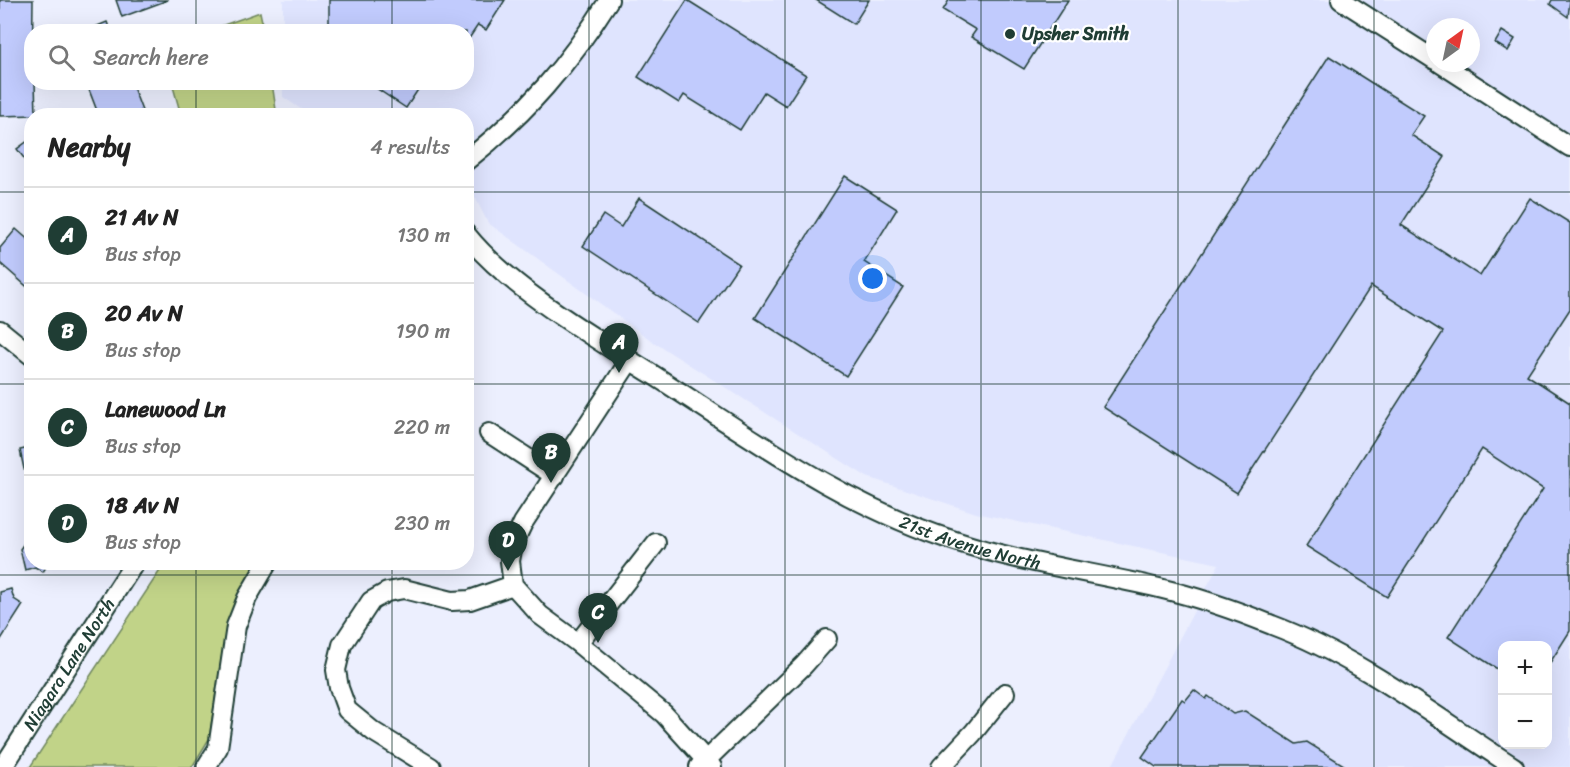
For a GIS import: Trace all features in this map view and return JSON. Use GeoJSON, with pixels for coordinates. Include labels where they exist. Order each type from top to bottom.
{"type":"FeatureCollection","features":[{"type":"Feature","properties":{"kind":"street"},"geometry":{"type":"LineString","coordinates":[[474,154],[509,126],[546,87],[583,41],[609,0]]}},
{"type":"Feature","properties":{"kind":"street"},"geometry":{"type":"LineString","coordinates":[[1341,0],[1426,54]]}},
{"type":"Feature","properties":{"kind":"street"},"geometry":{"type":"LineString","coordinates":[[1454,72],[1570,147]]}},
{"type":"Feature","properties":{"kind":"street","name":"21st Avenue North"},"geometry":{"type":"LineString","coordinates":[[474,249],[532,294],[630,360],[838,491],[894,518],[952,540],[999,554],[1162,588],[1277,626],[1332,652],[1385,683],[1514,767]]}},
{"type":"Feature","properties":{"kind":"street"},"geometry":{"type":"LineString","coordinates":[[0,330],[24,350]]}},
{"type":"Feature","properties":{"kind":"street"},"geometry":{"type":"LineString","coordinates":[[630,360],[523,523],[513,544],[510,561],[513,585],[540,615],[578,643],[664,714],[706,765],[827,639]]}},
{"type":"Feature","properties":{"kind":"street"},"geometry":{"type":"LineString","coordinates":[[489,433],[555,476]]}},
{"type":"Feature","properties":{"kind":"street"},"geometry":{"type":"LineString","coordinates":[[578,643],[656,543]]}},
{"type":"Feature","properties":{"kind":"street","name":"Niagara Lane North"},"geometry":{"type":"LineString","coordinates":[[3,767],[130,570]]}},
{"type":"Feature","properties":{"kind":"street"},"geometry":{"type":"LineString","coordinates":[[207,767],[218,748],[236,626],[247,598],[263,570]]}},
{"type":"Feature","properties":{"kind":"street"},"geometry":{"type":"LineString","coordinates":[[431,767],[374,732],[347,710],[339,688],[336,670],[342,645],[371,601],[387,592],[404,589],[452,601],[470,600],[513,585]]}},
{"type":"Feature","properties":{"kind":"street"},"geometry":{"type":"LineString","coordinates":[[941,767],[973,734],[1005,693]]}},
{"type":"Feature","properties":{"kind":"shaded area"},"geometry":{"type":"Polygon","coordinates":[[[283,0],[1570,0],[1570,767],[1116,767],[1113,764],[1219,564],[976,513],[867,477],[655,343],[488,223],[474,195],[474,108],[300,108],[283,97],[283,90],[474,90],[474,24],[283,24],[283,0]]]}},
{"type":"Feature","properties":{"kind":"green space"},"geometry":{"type":"Polygon","coordinates":[[[260,12],[263,24],[227,24],[260,12]]]}},
{"type":"Feature","properties":{"kind":"green space"},"geometry":{"type":"Polygon","coordinates":[[[174,90],[273,90],[276,108],[179,108],[174,90]]]}},
{"type":"Feature","properties":{"kind":"green space"},"geometry":{"type":"Polygon","coordinates":[[[160,570],[253,570],[235,600],[222,654],[209,739],[192,767],[30,767],[160,570]]]}},
{"type":"Feature","properties":{"kind":"building"},"geometry":{"type":"Polygon","coordinates":[[[0,0],[33,0],[33,24],[24,24],[24,90],[35,90],[36,108],[24,108],[24,115],[0,116],[0,0]]]}},
{"type":"Feature","properties":{"kind":"building"},"geometry":{"type":"Polygon","coordinates":[[[116,0],[168,0],[122,17],[116,0]]]}},
{"type":"Feature","properties":{"kind":"building"},"geometry":{"type":"Polygon","coordinates":[[[329,0],[505,0],[486,30],[478,25],[474,31],[474,24],[329,24],[329,0]]]}},
{"type":"Feature","properties":{"kind":"building"},"geometry":{"type":"Polygon","coordinates":[[[687,0],[806,75],[786,106],[764,92],[740,130],[684,95],[679,103],[638,77],[687,0]]]}},
{"type":"Feature","properties":{"kind":"building"},"geometry":{"type":"Polygon","coordinates":[[[816,0],[869,0],[854,24],[816,0]]]}},
{"type":"Feature","properties":{"kind":"building","name":"Upsher Smith"},"geometry":{"type":"Polygon","coordinates":[[[949,0],[1068,0],[1024,69],[971,37],[976,30],[943,10],[949,0]]]}},
{"type":"Feature","properties":{"kind":"building"},"geometry":{"type":"Polygon","coordinates":[[[1552,0],[1570,0],[1568,17],[1550,4],[1552,0]]]}},
{"type":"Feature","properties":{"kind":"building"},"geometry":{"type":"Polygon","coordinates":[[[1502,31],[1515,39],[1508,51],[1495,43],[1502,31]]]}},
{"type":"Feature","properties":{"kind":"building"},"geometry":{"type":"Polygon","coordinates":[[[1329,56],[1424,116],[1411,135],[1445,157],[1401,225],[1480,276],[1530,198],[1570,223],[1570,309],[1527,375],[1570,403],[1570,631],[1552,660],[1552,641],[1498,641],[1498,669],[1448,637],[1543,489],[1482,449],[1387,597],[1306,546],[1443,332],[1371,286],[1237,493],[1103,407],[1329,56]]]}},
{"type":"Feature","properties":{"kind":"building"},"geometry":{"type":"Polygon","coordinates":[[[89,90],[134,90],[141,108],[96,108],[89,90]]]}},
{"type":"Feature","properties":{"kind":"building"},"geometry":{"type":"Polygon","coordinates":[[[379,90],[418,90],[406,108],[379,90]]]}},
{"type":"Feature","properties":{"kind":"building"},"geometry":{"type":"Polygon","coordinates":[[[24,144],[24,158],[17,149],[24,144]]]}},
{"type":"Feature","properties":{"kind":"building"},"geometry":{"type":"Polygon","coordinates":[[[845,176],[897,209],[864,262],[903,287],[846,376],[755,318],[845,176]]]}},
{"type":"Feature","properties":{"kind":"building"},"geometry":{"type":"Polygon","coordinates":[[[639,198],[739,264],[699,323],[583,246],[603,215],[621,227],[639,198]]]}},
{"type":"Feature","properties":{"kind":"building"},"geometry":{"type":"Polygon","coordinates":[[[16,229],[24,236],[24,284],[0,263],[0,248],[16,229]]]}},
{"type":"Feature","properties":{"kind":"building"},"geometry":{"type":"Polygon","coordinates":[[[24,449],[24,469],[20,450],[24,449]]]}},
{"type":"Feature","properties":{"kind":"building"},"geometry":{"type":"Polygon","coordinates":[[[24,543],[24,566],[20,549],[24,543]]]}},
{"type":"Feature","properties":{"kind":"building"},"geometry":{"type":"Polygon","coordinates":[[[11,589],[14,599],[23,605],[0,641],[0,592],[11,589]]]}},
{"type":"Feature","properties":{"kind":"building"},"geometry":{"type":"Polygon","coordinates":[[[1194,690],[1206,699],[1208,696],[1233,714],[1245,711],[1296,744],[1307,742],[1347,767],[1156,767],[1142,757],[1182,699],[1185,701],[1194,690]]]}},
{"type":"Feature","properties":{"kind":"place","name":"Upsher Smith"},"geometry":{"type":"Point","coordinates":[1010,34]}},
{"type":"Feature","properties":{"kind":"place","name":"21 Av N"},"geometry":{"type":"Point","coordinates":[619,373]}},
{"type":"Feature","properties":{"kind":"place","name":"20 Av N"},"geometry":{"type":"Point","coordinates":[551,483]}},
{"type":"Feature","properties":{"kind":"place","name":"18 Av N"},"geometry":{"type":"Point","coordinates":[508,571]}},
{"type":"Feature","properties":{"kind":"place","name":"Lanewood Ln"},"geometry":{"type":"Point","coordinates":[598,643]}}]}
